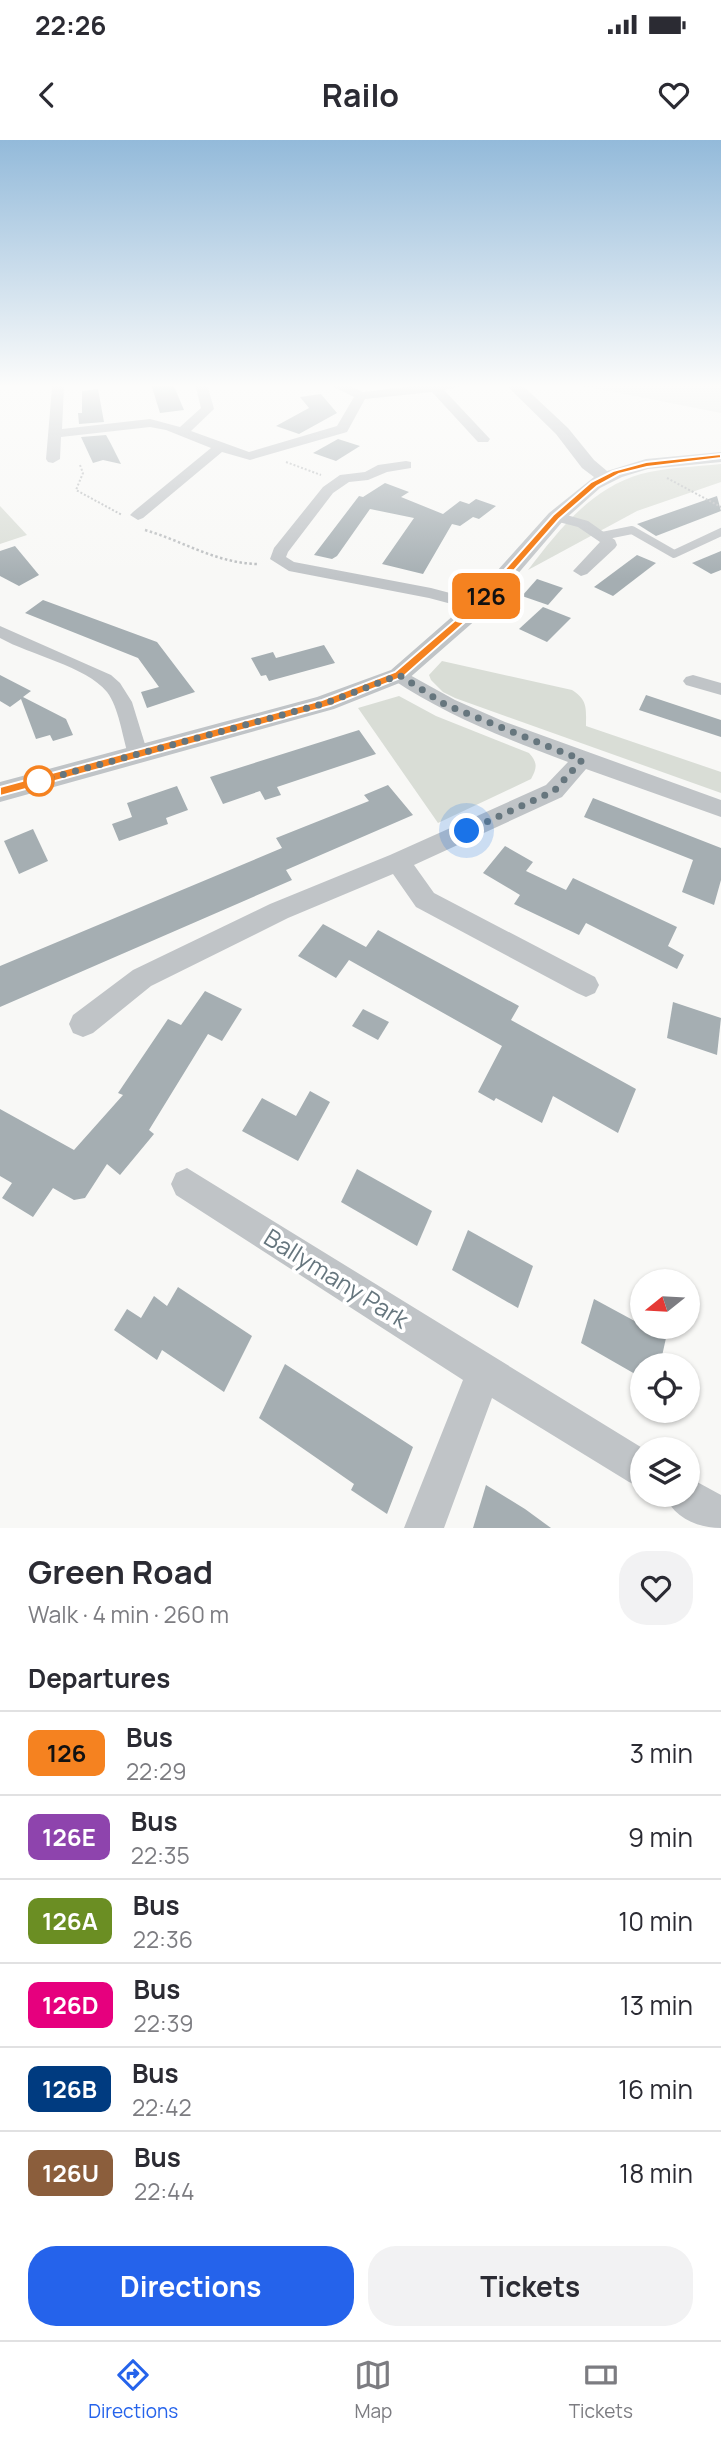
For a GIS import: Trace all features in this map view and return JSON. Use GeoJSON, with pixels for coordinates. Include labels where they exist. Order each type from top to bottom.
{"type":"FeatureCollection","features":[{"type":"Feature","properties":{"kind":"street"},"geometry":{"type":"LineString","coordinates":[[53,449],[53,458]]}},
{"type":"Feature","properties":{"kind":"street"},"geometry":{"type":"LineString","coordinates":[[135,515],[218,449]]}},
{"type":"Feature","properties":{"kind":"street"},"geometry":{"type":"LineString","coordinates":[[224,449],[240,455],[260,455],[280,449]]}},
{"type":"Feature","properties":{"kind":"street"},"geometry":{"type":"LineString","coordinates":[[576,449],[588,464],[605,478]]}},
{"type":"Feature","properties":{"kind":"street"},"geometry":{"type":"LineString","coordinates":[[0,792],[326,703],[399,675],[478,606],[556,517],[586,490],[605,478],[646,464],[721,457]]}},
{"type":"Feature","properties":{"kind":"street"},"geometry":{"type":"LineString","coordinates":[[406,465],[383,468],[368,476],[345,478],[334,486],[280,551],[280,562],[289,566],[431,593],[478,606]]}},
{"type":"Feature","properties":{"kind":"street"},"geometry":{"type":"LineString","coordinates":[[556,517],[583,524],[602,536],[610,545],[581,571]]}},
{"type":"Feature","properties":{"kind":"street"},"geometry":{"type":"LineString","coordinates":[[0,631],[16,641],[96,674],[113,687],[124,710],[138,754]]}},
{"type":"Feature","properties":{"kind":"street"},"geometry":{"type":"LineString","coordinates":[[399,675],[432,698],[460,712],[582,760],[721,809]]}},
{"type":"Feature","properties":{"kind":"street"},"geometry":{"type":"LineString","coordinates":[[693,681],[721,689]]}},
{"type":"Feature","properties":{"kind":"street"},"geometry":{"type":"LineString","coordinates":[[83,1024],[142,978],[279,911],[398,862],[554,791],[582,760]]}},
{"type":"Feature","properties":{"kind":"street"},"geometry":{"type":"LineString","coordinates":[[398,862],[425,900],[586,985]]}},
{"type":"Feature","properties":{"kind":"street","name":"Ballymany Park"},"geometry":{"type":"LineString","coordinates":[[187,1184],[484,1373],[630,1462]]}},
{"type":"Feature","properties":{"kind":"street"},"geometry":{"type":"LineString","coordinates":[[424,1528],[484,1373]]}},
{"type":"Feature","properties":{"kind":"street"},"geometry":{"type":"LineString","coordinates":[[700,1504],[721,1517]]}},
{"type":"Feature","properties":{"kind":"lane"},"geometry":{"type":"LineString","coordinates":[[602,536],[632,530],[674,554],[721,532]]}},
{"type":"Feature","properties":{"kind":"path"},"geometry":{"type":"LineString","coordinates":[[285,462],[334,486]]}},
{"type":"Feature","properties":{"kind":"path"},"geometry":{"type":"LineString","coordinates":[[646,464],[721,507]]}},
{"type":"Feature","properties":{"kind":"path"},"geometry":{"type":"LineString","coordinates":[[80,465],[83,473],[76,490],[135,515],[145,530],[169,537],[189,549],[259,564]]}},
{"type":"Feature","properties":{"kind":"shaded area"},"geometry":{"type":"Polygon","coordinates":[[[721,464],[721,482],[637,511],[528,570],[564,526],[606,489],[641,474],[721,464]]]}},
{"type":"Feature","properties":{"kind":"shaded area"},"geometry":{"type":"Polygon","coordinates":[[[0,506],[27,535],[0,544],[0,506]]]}},
{"type":"Feature","properties":{"kind":"shaded area"},"geometry":{"type":"Polygon","coordinates":[[[442,661],[572,690],[583,701],[586,726],[721,772],[721,793],[455,698],[443,692],[429,675],[442,661]]]}},
{"type":"Feature","properties":{"kind":"shaded area"},"geometry":{"type":"Polygon","coordinates":[[[399,696],[436,716],[529,753],[536,766],[531,779],[438,823],[358,708],[399,696]]]}},
{"type":"Feature","properties":{"kind":"building"},"geometry":{"type":"Polygon","coordinates":[[[86,449],[113,449],[121,464],[103,460],[93,463],[86,449]]]}},
{"type":"Feature","properties":{"kind":"building"},"geometry":{"type":"Polygon","coordinates":[[[321,449],[356,449],[336,461],[313,453],[321,449]]]}},
{"type":"Feature","properties":{"kind":"building"},"geometry":{"type":"Polygon","coordinates":[[[385,483],[409,492],[401,497],[443,514],[460,501],[469,504],[476,499],[496,506],[479,519],[473,517],[460,526],[452,524],[423,574],[382,564],[414,518],[370,509],[337,556],[332,559],[314,555],[359,496],[363,497],[385,483]]]}},
{"type":"Feature","properties":{"kind":"building"},"geometry":{"type":"Polygon","coordinates":[[[717,496],[721,511],[656,536],[637,524],[717,496]]]}},
{"type":"Feature","properties":{"kind":"building"},"geometry":{"type":"Polygon","coordinates":[[[15,546],[39,575],[19,586],[0,576],[0,551],[15,546]]]}},
{"type":"Feature","properties":{"kind":"building"},"geometry":{"type":"Polygon","coordinates":[[[721,551],[721,570],[711,574],[692,563],[721,551]]]}},
{"type":"Feature","properties":{"kind":"building"},"geometry":{"type":"Polygon","coordinates":[[[637,555],[656,563],[613,596],[594,587],[637,555]]]}},
{"type":"Feature","properties":{"kind":"building"},"geometry":{"type":"Polygon","coordinates":[[[537,579],[563,588],[548,605],[522,596],[537,579]]]}},
{"type":"Feature","properties":{"kind":"building"},"geometry":{"type":"Polygon","coordinates":[[[43,600],[157,642],[195,692],[147,708],[141,692],[159,687],[138,658],[25,613],[43,600]]]}},
{"type":"Feature","properties":{"kind":"building"},"geometry":{"type":"Polygon","coordinates":[[[543,607],[571,618],[547,642],[519,629],[543,607]]]}},
{"type":"Feature","properties":{"kind":"building"},"geometry":{"type":"Polygon","coordinates":[[[324,645],[335,663],[269,681],[266,675],[261,676],[251,658],[273,652],[276,658],[324,645]]]}},
{"type":"Feature","properties":{"kind":"building"},"geometry":{"type":"Polygon","coordinates":[[[0,675],[31,691],[23,697],[66,719],[73,735],[53,741],[50,735],[36,739],[21,699],[10,707],[0,701],[0,675]]]}},
{"type":"Feature","properties":{"kind":"building"},"geometry":{"type":"Polygon","coordinates":[[[646,695],[721,720],[721,737],[639,710],[646,695]]]}},
{"type":"Feature","properties":{"kind":"building"},"geometry":{"type":"Polygon","coordinates":[[[359,730],[376,754],[277,787],[281,795],[265,800],[260,791],[223,804],[210,777],[359,730]]]}},
{"type":"Feature","properties":{"kind":"building"},"geometry":{"type":"Polygon","coordinates":[[[388,785],[413,815],[286,870],[292,880],[0,1007],[0,966],[282,848],[276,838],[369,801],[364,795],[388,785]]]}},
{"type":"Feature","properties":{"kind":"building"},"geometry":{"type":"Polygon","coordinates":[[[177,786],[188,810],[166,818],[168,824],[119,841],[112,824],[132,817],[127,803],[177,786]]]}},
{"type":"Feature","properties":{"kind":"building"},"geometry":{"type":"Polygon","coordinates":[[[593,798],[721,848],[721,880],[714,905],[682,892],[693,860],[584,817],[593,798]]]}},
{"type":"Feature","properties":{"kind":"building"},"geometry":{"type":"Polygon","coordinates":[[[33,829],[48,861],[19,874],[4,841],[33,829]]]}},
{"type":"Feature","properties":{"kind":"building"},"geometry":{"type":"Polygon","coordinates":[[[505,846],[533,862],[526,871],[566,890],[573,878],[677,927],[668,946],[684,955],[677,969],[586,923],[579,935],[514,904],[520,895],[483,873],[505,846]]]}},
{"type":"Feature","properties":{"kind":"building"},"geometry":{"type":"Polygon","coordinates":[[[323,924],[366,947],[378,930],[519,1006],[511,1020],[636,1089],[618,1133],[553,1096],[542,1123],[496,1098],[494,1101],[478,1092],[502,1046],[349,960],[336,978],[298,956],[323,924]]]}},
{"type":"Feature","properties":{"kind":"building"},"geometry":{"type":"Polygon","coordinates":[[[205,991],[242,1009],[222,1041],[208,1034],[149,1130],[154,1134],[120,1175],[107,1164],[85,1198],[74,1200],[53,1188],[33,1217],[2,1198],[12,1183],[0,1176],[0,1109],[74,1150],[123,1095],[118,1093],[168,1019],[181,1025],[205,991]]]}},
{"type":"Feature","properties":{"kind":"building"},"geometry":{"type":"Polygon","coordinates":[[[673,1002],[721,1018],[717,1055],[667,1038],[673,1002]]]}},
{"type":"Feature","properties":{"kind":"building"},"geometry":{"type":"Polygon","coordinates":[[[363,1009],[389,1022],[378,1040],[352,1026],[363,1009]]]}},
{"type":"Feature","properties":{"kind":"building"},"geometry":{"type":"Polygon","coordinates":[[[310,1091],[330,1102],[298,1161],[242,1131],[262,1098],[296,1116],[310,1091]]]}},
{"type":"Feature","properties":{"kind":"building"},"geometry":{"type":"Polygon","coordinates":[[[357,1169],[432,1211],[417,1246],[341,1202],[357,1169]]]}},
{"type":"Feature","properties":{"kind":"building"},"geometry":{"type":"Polygon","coordinates":[[[468,1230],[533,1266],[518,1308],[452,1270],[468,1230]]]}},
{"type":"Feature","properties":{"kind":"building"},"geometry":{"type":"Polygon","coordinates":[[[178,1287],[252,1336],[224,1392],[162,1350],[157,1360],[114,1330],[127,1309],[141,1318],[154,1296],[167,1306],[178,1287]]]}},
{"type":"Feature","properties":{"kind":"building"},"geometry":{"type":"Polygon","coordinates":[[[594,1299],[630,1318],[630,1339],[666,1339],[663,1353],[630,1353],[630,1371],[581,1343],[594,1299]]]}},
{"type":"Feature","properties":{"kind":"building"},"geometry":{"type":"Polygon","coordinates":[[[285,1364],[413,1447],[387,1514],[351,1490],[354,1484],[259,1418],[285,1364]]]}},
{"type":"Feature","properties":{"kind":"building"},"geometry":{"type":"Polygon","coordinates":[[[486,1485],[525,1509],[551,1528],[473,1528],[486,1485]]]}},
{"type":"Feature","properties":{"kind":"bus line","name":"126"},"geometry":{"type":"LineString","coordinates":[[0,792],[326,703],[399,675],[478,606],[556,517],[594,484],[628,468],[646,464],[721,457]]}},
{"type":"Feature","properties":{"kind":"route"},"geometry":{"type":"LineString","coordinates":[[39,781],[326,703],[399,675],[446,705],[582,760],[554,791],[467,831]]}}]}
